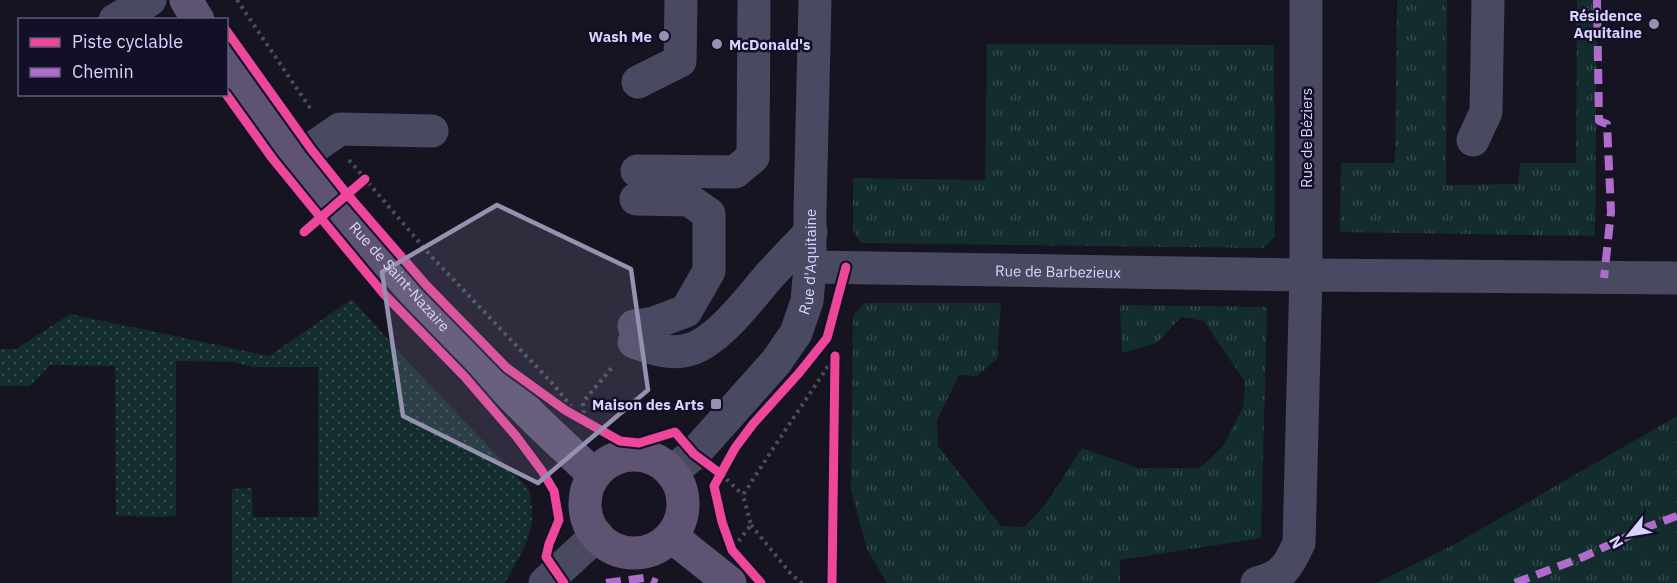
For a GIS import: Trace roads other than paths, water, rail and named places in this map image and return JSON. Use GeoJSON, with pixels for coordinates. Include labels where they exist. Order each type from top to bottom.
{"type":"FeatureCollection","features":[{"type":"Feature","properties":{"kind":"main road"},"geometry":{"type":"LineString","coordinates":[[186,0],[197,18]]}},
{"type":"Feature","properties":{"kind":"main road","name":"Rue de Saint-Nazaire"},"geometry":{"type":"LineString","coordinates":[[228,63],[323,191],[460,342],[537,421],[594,475]]}},
{"type":"Feature","properties":{"kind":"main road"},"geometry":{"type":"LineString","coordinates":[[627,455],[647,456],[656,459],[671,472],[679,485],[683,500],[682,515],[671,536],[647,551],[629,553],[603,542],[588,523],[584,502],[587,487],[600,467],[609,461],[627,455]]}},
{"type":"Feature","properties":{"kind":"main road"},"geometry":{"type":"LineString","coordinates":[[671,536],[732,557]]}},
{"type":"Feature","properties":{"kind":"street"},"geometry":{"type":"LineString","coordinates":[[118,18],[150,0]]}},
{"type":"Feature","properties":{"kind":"street"},"geometry":{"type":"LineString","coordinates":[[638,82],[680,61],[681,0]]}},
{"type":"Feature","properties":{"kind":"street"},"geometry":{"type":"LineString","coordinates":[[754,0],[753,157],[735,172],[636,185],[689,200],[708,214],[709,271],[686,311],[654,323],[634,334],[657,350],[688,350],[698,346],[714,336],[731,319],[811,232]]}},
{"type":"Feature","properties":{"kind":"street","name":"Rue d'Aquitaine"},"geometry":{"type":"LineString","coordinates":[[671,472],[694,454],[776,362],[796,333],[807,301],[811,232],[815,0]]}},
{"type":"Feature","properties":{"kind":"street","name":"Rue de Béziers"},"geometry":{"type":"LineString","coordinates":[[1257,583],[1274,578],[1290,562],[1299,543],[1306,275],[1306,0]]}},
{"type":"Feature","properties":{"kind":"street"},"geometry":{"type":"LineString","coordinates":[[1473,140],[1486,112],[1488,0]]}},
{"type":"Feature","properties":{"kind":"street"},"geometry":{"type":"LineString","coordinates":[[298,158],[340,129],[432,131]]}},
{"type":"Feature","properties":{"kind":"street","name":"Rue de Barbezieux"},"geometry":{"type":"LineString","coordinates":[[810,267],[1677,278]]}},
{"type":"Feature","properties":{"kind":"street"},"geometry":{"type":"LineString","coordinates":[[545,583],[597,535]]}},
{"type":"Feature","properties":{"kind":"place","name":"Résidence Aquitaine"},"geometry":{"type":"Point","coordinates":[1654,24]}},
{"type":"Feature","properties":{"kind":"place","name":"Wash Me"},"geometry":{"type":"Point","coordinates":[664,36]}},
{"type":"Feature","properties":{"kind":"place","name":"McDonald's"},"geometry":{"type":"Point","coordinates":[717,44]}},
{"type":"Feature","properties":{"kind":"place","name":"Maison des Arts"},"geometry":{"type":"Point","coordinates":[716,404]}}]}
